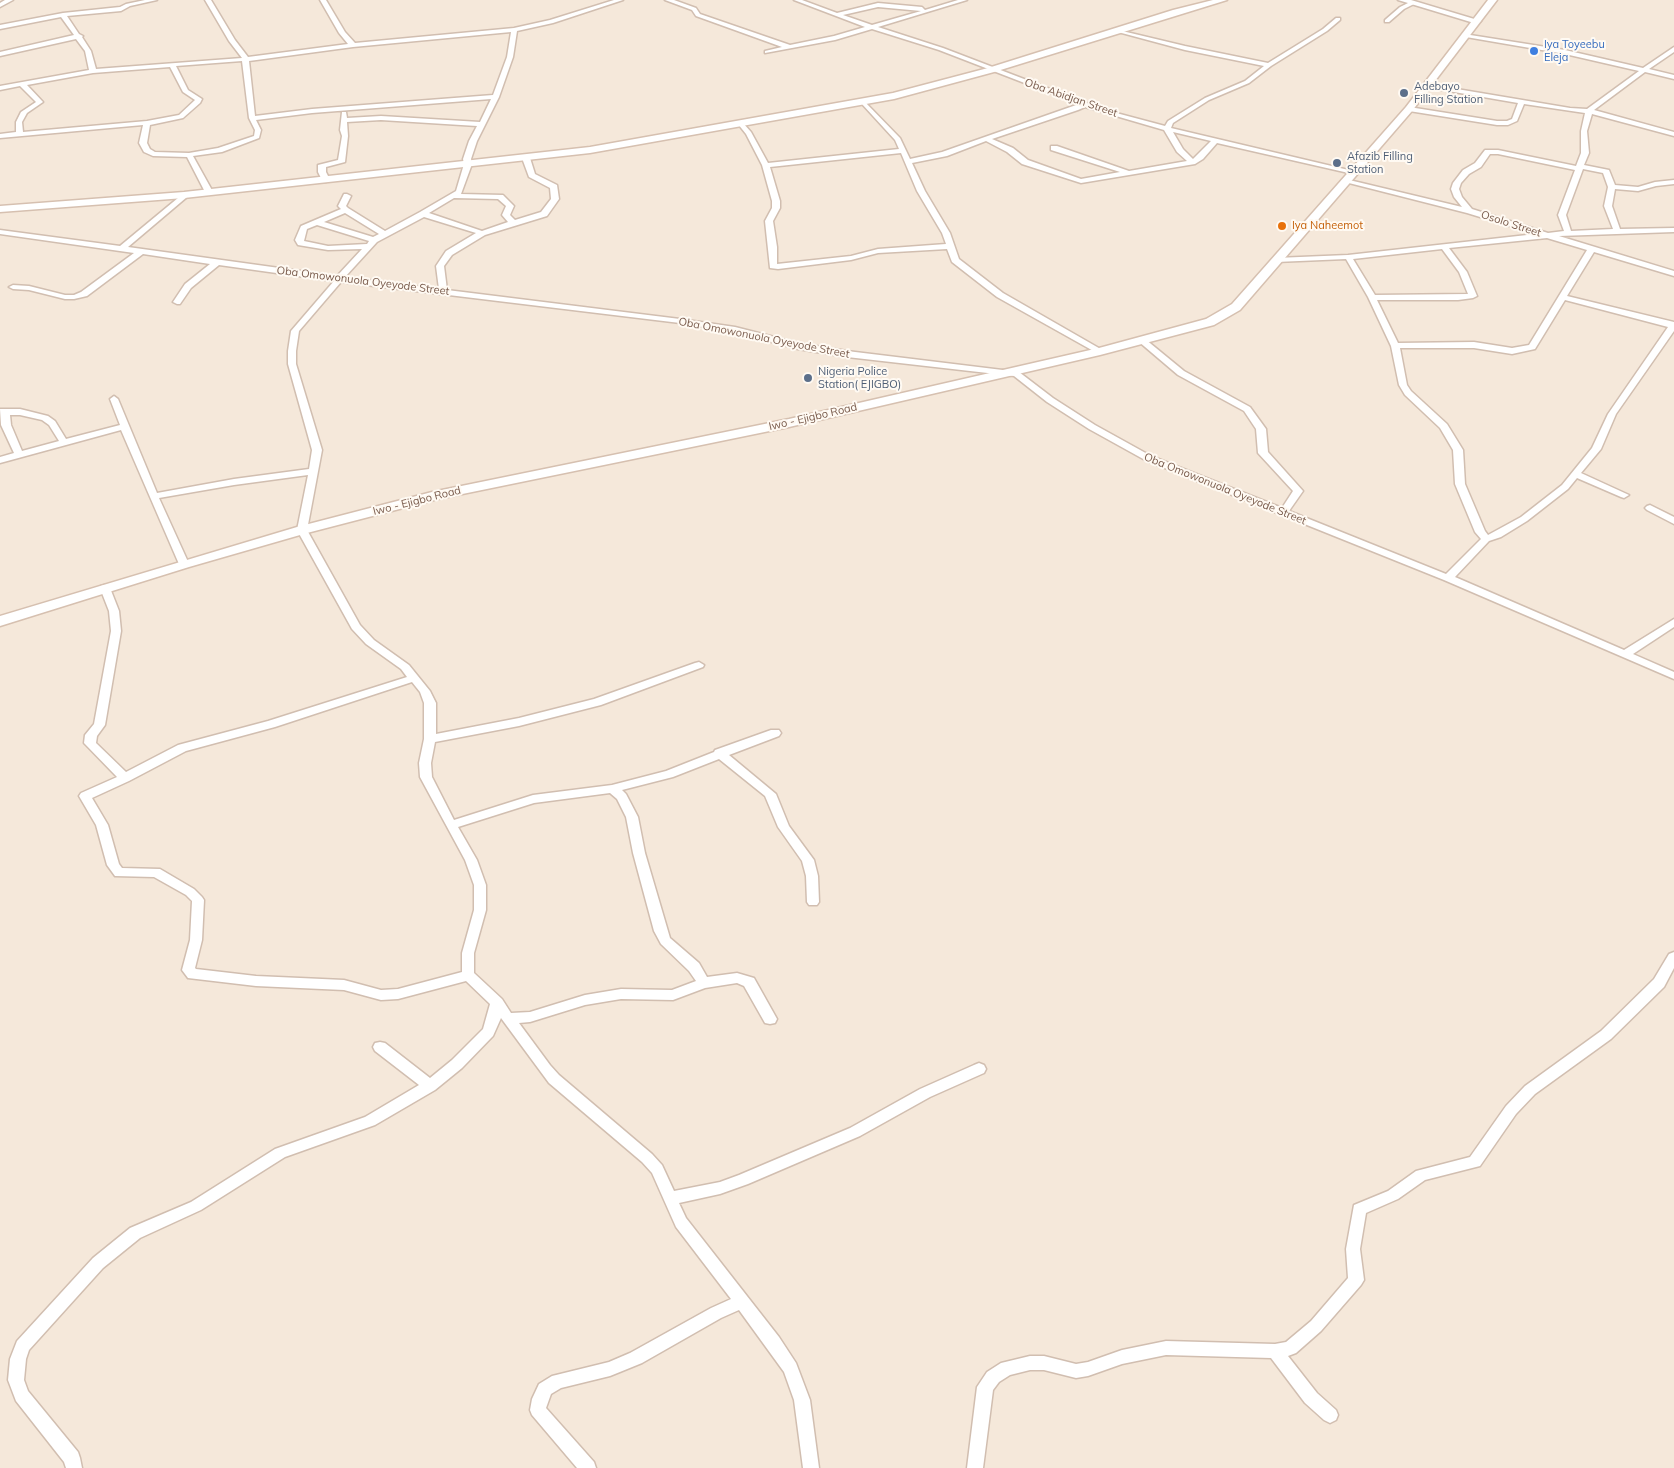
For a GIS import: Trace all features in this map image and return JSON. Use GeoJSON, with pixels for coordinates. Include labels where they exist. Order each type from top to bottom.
{"type":"FeatureCollection","features":[{"type":"Feature","properties":{"kind":"main road"},"geometry":{"type":"LineString","coordinates":[[0,208],[184,195],[326,180],[590,150],[674,136],[864,103],[992,70],[1176,12],[1224,0]]}},
{"type":"Feature","properties":{"kind":"main road","name":"Iwo - Ejigbo Road"},"geometry":{"type":"LineString","coordinates":[[0,621],[184,564],[302,530],[437,495],[798,421],[1142,341],[1210,322],[1231,311],[1409,109],[1493,0]]}},
{"type":"Feature","properties":{"kind":"street"},"geometry":{"type":"LineString","coordinates":[[0,5],[10,0]]}},
{"type":"Feature","properties":{"kind":"street"},"geometry":{"type":"LineString","coordinates":[[0,27],[64,14],[121,9],[126,2],[154,0]]}},
{"type":"Feature","properties":{"kind":"street"},"geometry":{"type":"LineString","coordinates":[[147,123],[143,143],[149,152],[189,155],[219,150],[257,137],[258,130],[252,118],[246,60],[216,16],[208,0]]}},
{"type":"Feature","properties":{"kind":"street"},"geometry":{"type":"LineString","coordinates":[[323,0],[342,33],[352,45]]}},
{"type":"Feature","properties":{"kind":"street"},"geometry":{"type":"LineString","coordinates":[[0,88],[93,71],[246,60],[352,45],[514,30],[551,22],[620,0]]}},
{"type":"Feature","properties":{"kind":"street"},"geometry":{"type":"LineString","coordinates":[[668,0],[694,9],[698,15],[790,47]]}},
{"type":"Feature","properties":{"kind":"street","name":"Oba Abidjan Street"},"geometry":{"type":"LineString","coordinates":[[797,0],[870,27],[941,49],[1084,104],[1167,129],[1349,176]]}},
{"type":"Feature","properties":{"kind":"street"},"geometry":{"type":"LineString","coordinates":[[767,52],[835,38],[964,0]]}},
{"type":"Feature","properties":{"kind":"street"},"geometry":{"type":"LineString","coordinates":[[1402,0],[1477,21]]}},
{"type":"Feature","properties":{"kind":"street"},"geometry":{"type":"LineString","coordinates":[[1387,21],[1402,8],[1412,3]]}},
{"type":"Feature","properties":{"kind":"street"},"geometry":{"type":"LineString","coordinates":[[837,15],[871,6],[892,5],[929,10]]}},
{"type":"Feature","properties":{"kind":"street"},"geometry":{"type":"LineString","coordinates":[[892,5],[907,16]]}},
{"type":"Feature","properties":{"kind":"street"},"geometry":{"type":"LineString","coordinates":[[64,14],[88,50],[93,71]]}},
{"type":"Feature","properties":{"kind":"street"},"geometry":{"type":"LineString","coordinates":[[1192,162],[1180,150],[1167,129],[1170,122],[1207,99],[1247,82],[1269,65],[1326,30],[1338,19]]}},
{"type":"Feature","properties":{"kind":"street"},"geometry":{"type":"LineString","coordinates":[[514,30],[510,58],[496,97],[470,149],[461,188],[455,196],[383,234],[367,246],[302,320],[296,331],[292,345],[292,364],[316,443],[317,458],[302,530],[356,627],[370,642],[405,667],[425,691],[430,703],[430,739],[425,763],[426,777],[472,860],[480,885],[480,910],[468,953],[468,975],[497,1003],[544,1069],[647,1158],[657,1169],[682,1222],[741,1302],[774,1342],[790,1368],[802,1400],[811,1468]]}},
{"type":"Feature","properties":{"kind":"street"},"geometry":{"type":"LineString","coordinates":[[1120,31],[1185,48],[1269,65]]}},
{"type":"Feature","properties":{"kind":"street"},"geometry":{"type":"LineString","coordinates":[[1466,35],[1565,52],[1674,77]]}},
{"type":"Feature","properties":{"kind":"street"},"geometry":{"type":"LineString","coordinates":[[0,54],[80,36]]}},
{"type":"Feature","properties":{"kind":"street"},"geometry":{"type":"LineString","coordinates":[[1568,233],[1562,215],[1585,153],[1584,131],[1589,111],[1596,104],[1674,50]]}},
{"type":"Feature","properties":{"kind":"street"},"geometry":{"type":"LineString","coordinates":[[0,136],[147,123],[181,117],[199,99],[185,91],[173,66]]}},
{"type":"Feature","properties":{"kind":"street"},"geometry":{"type":"LineString","coordinates":[[20,134],[19,122],[24,112],[40,102],[22,84]]}},
{"type":"Feature","properties":{"kind":"street"},"geometry":{"type":"LineString","coordinates":[[1427,86],[1522,103],[1589,111],[1674,134]]}},
{"type":"Feature","properties":{"kind":"street"},"geometry":{"type":"LineString","coordinates":[[252,118],[496,97]]}},
{"type":"Feature","properties":{"kind":"street"},"geometry":{"type":"LineString","coordinates":[[864,103],[898,139],[920,191],[941,224],[955,260],[964,269],[1000,295],[1100,351]]}},
{"type":"Feature","properties":{"kind":"street"},"geometry":{"type":"LineString","coordinates":[[1409,109],[1497,123],[1508,123],[1514,120],[1522,103]]}},
{"type":"Feature","properties":{"kind":"street"},"geometry":{"type":"LineString","coordinates":[[907,162],[944,154],[986,138],[1076,109],[1084,104]]}},
{"type":"Feature","properties":{"kind":"street"},"geometry":{"type":"LineString","coordinates":[[326,180],[322,172],[322,165],[341,162],[345,136],[343,120],[345,109]]}},
{"type":"Feature","properties":{"kind":"street"},"geometry":{"type":"LineString","coordinates":[[343,120],[380,118],[482,124]]}},
{"type":"Feature","properties":{"kind":"street"},"geometry":{"type":"LineString","coordinates":[[741,124],[749,133],[766,165],[776,201],[776,208],[769,221],[773,247],[773,266],[778,267],[851,258],[878,251],[950,246]]}},
{"type":"Feature","properties":{"kind":"street"},"geometry":{"type":"LineString","coordinates":[[986,138],[1010,150],[1025,162],[1078,180],[1192,162],[1200,157],[1215,141]]}},
{"type":"Feature","properties":{"kind":"street"},"geometry":{"type":"LineString","coordinates":[[1054,148],[1128,172]]}},
{"type":"Feature","properties":{"kind":"street"},"geometry":{"type":"LineString","coordinates":[[766,165],[902,151]]}},
{"type":"Feature","properties":{"kind":"street"},"geometry":{"type":"LineString","coordinates":[[1469,211],[1458,197],[1455,190],[1457,183],[1466,172],[1478,165],[1488,152],[1498,152],[1606,172],[1612,187],[1608,206],[1617,230]]}},
{"type":"Feature","properties":{"kind":"street"},"geometry":{"type":"LineString","coordinates":[[189,155],[209,192]]}},
{"type":"Feature","properties":{"kind":"street"},"geometry":{"type":"LineString","coordinates":[[443,292],[441,264],[449,253],[482,233],[544,214],[548,210],[555,198],[554,188],[532,175],[526,158]]}},
{"type":"Feature","properties":{"kind":"street","name":"Osolo Street"},"geometry":{"type":"LineString","coordinates":[[1349,176],[1674,274]]}},
{"type":"Feature","properties":{"kind":"street"},"geometry":{"type":"LineString","coordinates":[[1612,187],[1638,189],[1655,184],[1674,182]]}},
{"type":"Feature","properties":{"kind":"street"},"geometry":{"type":"LineString","coordinates":[[122,249],[184,195]]}},
{"type":"Feature","properties":{"kind":"street"},"geometry":{"type":"LineString","coordinates":[[347,196],[342,206],[345,210],[383,234]]}},
{"type":"Feature","properties":{"kind":"street"},"geometry":{"type":"LineString","coordinates":[[455,196],[500,197],[510,206],[506,215],[514,224]]}},
{"type":"Feature","properties":{"kind":"street"},"geometry":{"type":"LineString","coordinates":[[345,210],[316,222],[301,231],[299,240],[301,244],[328,248],[367,246]]}},
{"type":"Feature","properties":{"kind":"street"},"geometry":{"type":"LineString","coordinates":[[423,214],[482,233]]}},
{"type":"Feature","properties":{"kind":"street"},"geometry":{"type":"LineString","coordinates":[[316,222],[374,240]]}},
{"type":"Feature","properties":{"kind":"street"},"geometry":{"type":"LineString","coordinates":[[1276,260],[1348,257],[1568,233],[1617,230],[1674,230]]}},
{"type":"Feature","properties":{"kind":"street","name":"Oba Omowonuola Oyeyode Street"},"geometry":{"type":"LineString","coordinates":[[1,233],[339,279],[606,312],[735,330],[798,346],[847,354],[1016,374],[1050,400],[1092,428],[1148,458],[1448,578],[1674,676]]}},
{"type":"Feature","properties":{"kind":"street"},"geometry":{"type":"LineString","coordinates":[[1372,297],[1458,298],[1473,296],[1463,272],[1444,247]]}},
{"type":"Feature","properties":{"kind":"street"},"geometry":{"type":"LineString","coordinates":[[1395,346],[1474,345],[1512,351],[1532,348],[1591,250]]}},
{"type":"Feature","properties":{"kind":"street"},"geometry":{"type":"LineString","coordinates":[[13,287],[29,288],[65,297],[74,297],[84,294],[142,251]]}},
{"type":"Feature","properties":{"kind":"street"},"geometry":{"type":"LineString","coordinates":[[1348,257],[1372,297],[1395,346],[1403,385],[1418,404],[1444,426],[1458,450],[1460,484],[1470,512],[1480,532],[1486,539]]}},
{"type":"Feature","properties":{"kind":"street"},"geometry":{"type":"LineString","coordinates":[[177,302],[188,286],[217,262]]}},
{"type":"Feature","properties":{"kind":"street"},"geometry":{"type":"LineString","coordinates":[[1448,578],[1486,539],[1498,535],[1524,519],[1552,498],[1576,474],[1594,452],[1612,414],[1674,326],[1562,298]]}},
{"type":"Feature","properties":{"kind":"street"},"geometry":{"type":"LineString","coordinates":[[1142,341],[1181,373],[1247,409],[1261,429],[1263,453],[1298,491],[1284,512]]}},
{"type":"Feature","properties":{"kind":"street"},"geometry":{"type":"LineString","coordinates":[[114,399],[124,427],[156,496],[184,564]]}},
{"type":"Feature","properties":{"kind":"street"},"geometry":{"type":"LineString","coordinates":[[19,454],[2,412],[20,412],[45,418],[52,424],[64,442]]}},
{"type":"Feature","properties":{"kind":"street"},"geometry":{"type":"LineString","coordinates":[[0,460],[124,427]]}},
{"type":"Feature","properties":{"kind":"street"},"geometry":{"type":"LineString","coordinates":[[156,496],[314,470]]}},
{"type":"Feature","properties":{"kind":"street"},"geometry":{"type":"LineString","coordinates":[[1576,474],[1624,495]]}},
{"type":"Feature","properties":{"kind":"street"},"geometry":{"type":"LineString","coordinates":[[1650,508],[1674,521]]}},
{"type":"Feature","properties":{"kind":"street"},"geometry":{"type":"LineString","coordinates":[[105,588],[114,611],[116,631],[99,725],[91,735],[90,743],[125,778]]}},
{"type":"Feature","properties":{"kind":"street"},"geometry":{"type":"LineString","coordinates":[[1626,654],[1674,622]]}},
{"type":"Feature","properties":{"kind":"street"},"geometry":{"type":"LineString","coordinates":[[430,739],[519,722],[589,704],[699,666]]}},
{"type":"Feature","properties":{"kind":"street"},"geometry":{"type":"LineString","coordinates":[[414,678],[271,724],[182,748],[125,778],[85,796],[102,825],[113,865],[119,873],[156,872],[190,892],[198,900],[196,940],[188,970],[193,974],[256,981],[344,985],[381,995],[398,994],[468,975]]}},
{"type":"Feature","properties":{"kind":"street"},"geometry":{"type":"LineString","coordinates":[[451,825],[533,799],[612,789],[669,774],[719,753],[775,733]]}},
{"type":"Feature","properties":{"kind":"street"},"geometry":{"type":"LineString","coordinates":[[719,753],[770,794],[784,827],[808,860],[812,876],[813,902]]}},
{"type":"Feature","properties":{"kind":"street"},"geometry":{"type":"LineString","coordinates":[[612,789],[622,797],[632,817],[639,853],[660,931],[665,941],[694,967],[704,983]]}},
{"type":"Feature","properties":{"kind":"street"},"geometry":{"type":"LineString","coordinates":[[975,1468],[985,1387],[993,1376],[1007,1368],[1030,1363],[1044,1363],[1076,1371],[1088,1369],[1122,1357],[1166,1348],[1275,1351],[1290,1348],[1316,1326],[1356,1280],[1353,1249],[1359,1209],[1393,1195],[1421,1175],[1475,1162],[1511,1110],[1530,1090],[1606,1035],[1659,983],[1674,957]]}},
{"type":"Feature","properties":{"kind":"street"},"geometry":{"type":"LineString","coordinates":[[509,1018],[530,1017],[585,1000],[620,994],[673,995],[704,983],[744,979],[749,982],[770,1019]]}},
{"type":"Feature","properties":{"kind":"street"},"geometry":{"type":"LineString","coordinates":[[74,1468],[72,1458],[22,1396],[16,1380],[18,1359],[23,1346],[98,1263],[135,1233],[196,1206],[280,1153],[370,1121],[430,1086],[457,1064],[488,1032],[494,1018],[497,1003]]}},
{"type":"Feature","properties":{"kind":"street"},"geometry":{"type":"LineString","coordinates":[[380,1047],[430,1086]]}},
{"type":"Feature","properties":{"kind":"street"},"geometry":{"type":"LineString","coordinates":[[671,1198],[720,1188],[743,1180],[855,1132],[924,1093],[979,1069]]}},
{"type":"Feature","properties":{"kind":"street"},"geometry":{"type":"LineString","coordinates":[[588,1468],[538,1410],[540,1399],[545,1389],[558,1381],[610,1369],[636,1358],[716,1313],[741,1302]]}},
{"type":"Feature","properties":{"kind":"street"},"geometry":{"type":"LineString","coordinates":[[1275,1351],[1311,1398],[1330,1415]]}},
{"type":"Feature","properties":{"kind":"shaded area"},"geometry":{"type":"Polygon","coordinates":[[[0,0],[1674,0],[1674,1468],[0,1468],[0,0]]]}},
{"type":"Feature","properties":{"kind":"place","name":"Iya Toyeebu Eleja"},"geometry":{"type":"Point","coordinates":[1534,51]}},
{"type":"Feature","properties":{"kind":"place","name":"Adebayo Filling Station"},"geometry":{"type":"Point","coordinates":[1404,93]}},
{"type":"Feature","properties":{"kind":"place","name":"Afazib Filling Station"},"geometry":{"type":"Point","coordinates":[1337,163]}},
{"type":"Feature","properties":{"kind":"place","name":"Iya Naheemot"},"geometry":{"type":"Point","coordinates":[1282,226]}},
{"type":"Feature","properties":{"kind":"place","name":"Nigeria Police Station( EJIGBO)"},"geometry":{"type":"Point","coordinates":[808,378]}}]}
